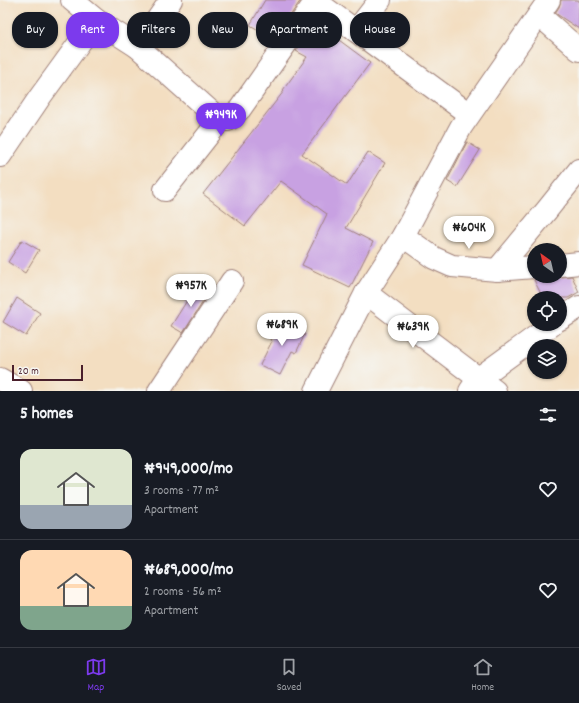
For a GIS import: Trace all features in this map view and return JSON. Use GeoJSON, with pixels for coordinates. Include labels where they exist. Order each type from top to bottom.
{"type":"FeatureCollection","features":[{"type":"Feature","properties":{"kind":"street"},"geometry":{"type":"LineString","coordinates":[[72,0],[86,12]]}},
{"type":"Feature","properties":{"kind":"street"},"geometry":{"type":"LineString","coordinates":[[163,12],[171,0]]}},
{"type":"Feature","properties":{"kind":"street"},"geometry":{"type":"LineString","coordinates":[[138,48],[220,120],[228,120],[240,109],[315,0],[350,26]]}},
{"type":"Feature","properties":{"kind":"street"},"geometry":{"type":"LineString","coordinates":[[371,12],[380,0]]}},
{"type":"Feature","properties":{"kind":"street"},"geometry":{"type":"LineString","coordinates":[[316,391],[366,293],[403,236],[461,127],[544,7],[579,50]]}},
{"type":"Feature","properties":{"kind":"street"},"geometry":{"type":"LineString","coordinates":[[0,156],[76,48]]}},
{"type":"Feature","properties":{"kind":"street"},"geometry":{"type":"LineString","coordinates":[[379,48],[469,114]]}},
{"type":"Feature","properties":{"kind":"street"},"geometry":{"type":"LineString","coordinates":[[165,190],[220,120]]}},
{"type":"Feature","properties":{"kind":"street"},"geometry":{"type":"LineString","coordinates":[[497,270],[579,170]]}},
{"type":"Feature","properties":{"kind":"street"},"geometry":{"type":"LineString","coordinates":[[403,236],[434,258],[452,266],[497,270],[527,268]]}},
{"type":"Feature","properties":{"kind":"street"},"geometry":{"type":"LineString","coordinates":[[567,264],[579,263]]}},
{"type":"Feature","properties":{"kind":"street"},"geometry":{"type":"LineString","coordinates":[[159,391],[232,280]]}},
{"type":"Feature","properties":{"kind":"street"},"geometry":{"type":"LineString","coordinates":[[366,293],[481,387],[545,331]]}},
{"type":"Feature","properties":{"kind":"street"},"geometry":{"type":"LineString","coordinates":[[567,315],[579,307]]}},
{"type":"Feature","properties":{"kind":"street"},"geometry":{"type":"LineString","coordinates":[[0,379],[21,391]]}},
{"type":"Feature","properties":{"kind":"building"},"geometry":{"type":"Polygon","coordinates":[[[265,0],[301,0],[293,12],[258,12],[265,0]]]}},
{"type":"Feature","properties":{"kind":"building"},"geometry":{"type":"Polygon","coordinates":[[[561,0],[579,0],[579,29],[555,13],[561,0]]]}},
{"type":"Feature","properties":{"kind":"building"},"geometry":{"type":"Polygon","coordinates":[[[256,15],[256,28],[250,25],[256,15]]]}},
{"type":"Feature","properties":{"kind":"building"},"geometry":{"type":"Polygon","coordinates":[[[342,42],[370,63],[302,154],[347,185],[368,152],[385,163],[346,228],[373,242],[350,288],[302,265],[327,214],[281,181],[245,226],[203,194],[284,91],[283,90],[307,57],[296,51],[298,48],[342,48],[342,42]]]}},
{"type":"Feature","properties":{"kind":"building"},"geometry":{"type":"Polygon","coordinates":[[[467,142],[480,150],[457,187],[447,181],[467,142]]]}},
{"type":"Feature","properties":{"kind":"building"},"geometry":{"type":"Polygon","coordinates":[[[22,240],[39,250],[25,273],[8,262],[22,240]]]}},
{"type":"Feature","properties":{"kind":"building"},"geometry":{"type":"Polygon","coordinates":[[[567,276],[572,276],[579,292],[567,298],[567,291],[540,291],[536,283],[567,283],[567,276]]]}},
{"type":"Feature","properties":{"kind":"building"},"geometry":{"type":"Polygon","coordinates":[[[198,283],[210,291],[183,333],[171,326],[198,283]]]}},
{"type":"Feature","properties":{"kind":"building"},"geometry":{"type":"Polygon","coordinates":[[[17,298],[40,313],[26,336],[3,322],[17,298]]]}},
{"type":"Feature","properties":{"kind":"building"},"geometry":{"type":"Polygon","coordinates":[[[279,321],[305,334],[296,353],[292,351],[280,375],[260,365],[272,341],[270,340],[279,321]]]}}]}
